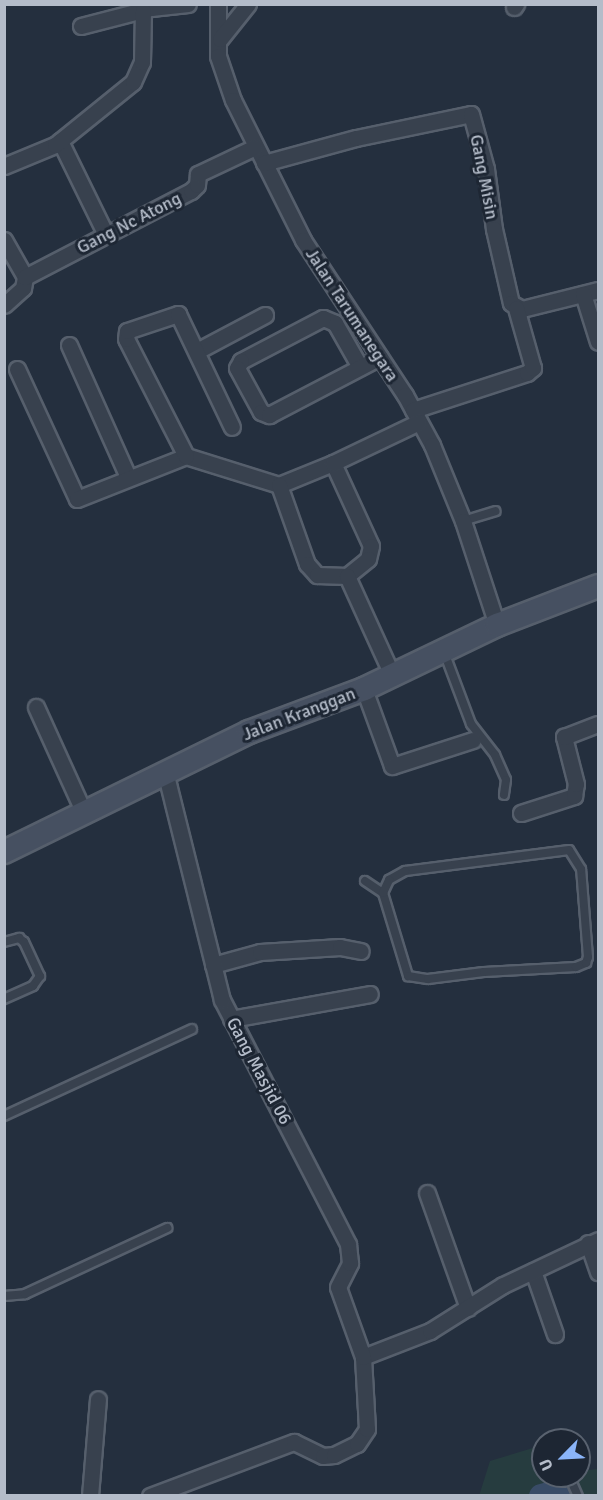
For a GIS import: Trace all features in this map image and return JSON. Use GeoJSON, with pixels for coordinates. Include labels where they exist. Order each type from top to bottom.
{"type":"FeatureCollection","features":[{"type":"Feature","properties":{"kind":"main road","name":"Jalan Kranggan"},"geometry":{"type":"LineString","coordinates":[[4,852],[265,725],[393,677],[497,625],[598,586]]}},
{"type":"Feature","properties":{"kind":"street","name":"Jalan Tarumanegara"},"geometry":{"type":"LineString","coordinates":[[218,4],[220,39],[218,56],[226,86],[255,147],[316,261],[380,357],[416,416],[444,470],[497,625]]}},
{"type":"Feature","properties":{"kind":"street"},"geometry":{"type":"LineString","coordinates":[[220,39],[248,4]]}},
{"type":"Feature","properties":{"kind":"street"},"geometry":{"type":"LineString","coordinates":[[81,26],[143,11],[192,5]]}},
{"type":"Feature","properties":{"kind":"street"},"geometry":{"type":"LineString","coordinates":[[4,166],[45,151],[60,141],[140,73],[143,11]]}},
{"type":"Feature","properties":{"kind":"street","name":"Gang Misin"},"geometry":{"type":"LineString","coordinates":[[264,163],[356,138],[471,114],[489,184],[503,279],[511,303],[516,308]]}},
{"type":"Feature","properties":{"kind":"street"},"geometry":{"type":"LineString","coordinates":[[60,141],[106,235]]}},
{"type":"Feature","properties":{"kind":"street","name":"Gang Nc Atong"},"geometry":{"type":"LineString","coordinates":[[25,277],[191,191],[197,185],[198,174],[255,147]]}},
{"type":"Feature","properties":{"kind":"street"},"geometry":{"type":"LineString","coordinates":[[4,240],[25,277],[23,288],[4,305]]}},
{"type":"Feature","properties":{"kind":"street"},"geometry":{"type":"LineString","coordinates":[[17,369],[74,498],[186,456],[279,485],[333,463],[416,416],[533,368],[516,308],[598,290]]}},
{"type":"Feature","properties":{"kind":"street"},"geometry":{"type":"LineString","coordinates":[[583,294],[598,342]]}},
{"type":"Feature","properties":{"kind":"street"},"geometry":{"type":"LineString","coordinates":[[186,456],[125,333],[178,314],[232,427]]}},
{"type":"Feature","properties":{"kind":"street"},"geometry":{"type":"LineString","coordinates":[[197,351],[265,315]]}},
{"type":"Feature","properties":{"kind":"street"},"geometry":{"type":"LineString","coordinates":[[360,367],[335,323],[323,318],[241,362],[237,368],[261,412],[269,415],[380,357]]}},
{"type":"Feature","properties":{"kind":"street"},"geometry":{"type":"LineString","coordinates":[[69,345],[128,477]]}},
{"type":"Feature","properties":{"kind":"street"},"geometry":{"type":"LineString","coordinates":[[279,485],[311,568],[318,575],[347,576],[368,559],[371,546],[333,463]]}},
{"type":"Feature","properties":{"kind":"street"},"geometry":{"type":"LineString","coordinates":[[347,576],[393,677]]}},
{"type":"Feature","properties":{"kind":"street"},"geometry":{"type":"LineString","coordinates":[[364,689],[392,766],[473,740]]}},
{"type":"Feature","properties":{"kind":"street"},"geometry":{"type":"LineString","coordinates":[[36,707],[84,813]]}},
{"type":"Feature","properties":{"kind":"street"},"geometry":{"type":"LineString","coordinates":[[521,813],[574,796],[576,784],[564,737],[598,724]]}},
{"type":"Feature","properties":{"kind":"street","name":"Gang Masjid 06"},"geometry":{"type":"LineString","coordinates":[[150,1496],[294,1442],[328,1457],[357,1444],[367,1429],[363,1357],[339,1296],[339,1281],[350,1263],[348,1244],[317,1178],[231,1018],[218,989],[165,772]]}},
{"type":"Feature","properties":{"kind":"street"},"geometry":{"type":"LineString","coordinates":[[213,965],[260,952],[340,946],[361,951]]}},
{"type":"Feature","properties":{"kind":"street"},"geometry":{"type":"LineString","coordinates":[[231,1018],[370,994]]}},
{"type":"Feature","properties":{"kind":"street"},"geometry":{"type":"LineString","coordinates":[[427,1193],[468,1308]]}},
{"type":"Feature","properties":{"kind":"street"},"geometry":{"type":"LineString","coordinates":[[363,1357],[430,1331],[533,1271],[593,1241],[598,1272]]}},
{"type":"Feature","properties":{"kind":"street"},"geometry":{"type":"LineString","coordinates":[[533,1271],[555,1334]]}},
{"type":"Feature","properties":{"kind":"street"},"geometry":{"type":"LineString","coordinates":[[90,1496],[98,1399]]}},
{"type":"Feature","properties":{"kind":"lane"},"geometry":{"type":"LineString","coordinates":[[463,521],[496,511]]}},
{"type":"Feature","properties":{"kind":"lane"},"geometry":{"type":"LineString","coordinates":[[444,651],[471,724],[495,755],[506,780],[504,795]]}},
{"type":"Feature","properties":{"kind":"lane"},"geometry":{"type":"LineString","coordinates":[[365,881],[383,892],[406,973],[414,978],[576,967],[586,963],[588,957],[581,869],[569,850],[405,871],[388,880],[383,892]]}},
{"type":"Feature","properties":{"kind":"lane"},"geometry":{"type":"LineString","coordinates":[[4,942],[19,938],[24,942],[40,976],[33,986],[4,999]]}},
{"type":"Feature","properties":{"kind":"lane"},"geometry":{"type":"LineString","coordinates":[[4,1116],[192,1029]]}},
{"type":"Feature","properties":{"kind":"lane"},"geometry":{"type":"LineString","coordinates":[[4,1296],[25,1294],[167,1228]]}},
{"type":"Feature","properties":{"kind":"green space"},"geometry":{"type":"Polygon","coordinates":[[[531,1449],[531,1488],[591,1488],[591,1470],[598,1469],[598,1495],[479,1496],[490,1461],[531,1449]]]}},
{"type":"Feature","properties":{"kind":"waterway"},"geometry":{"type":"LineString","coordinates":[[541,1496],[560,1491]]}}]}
